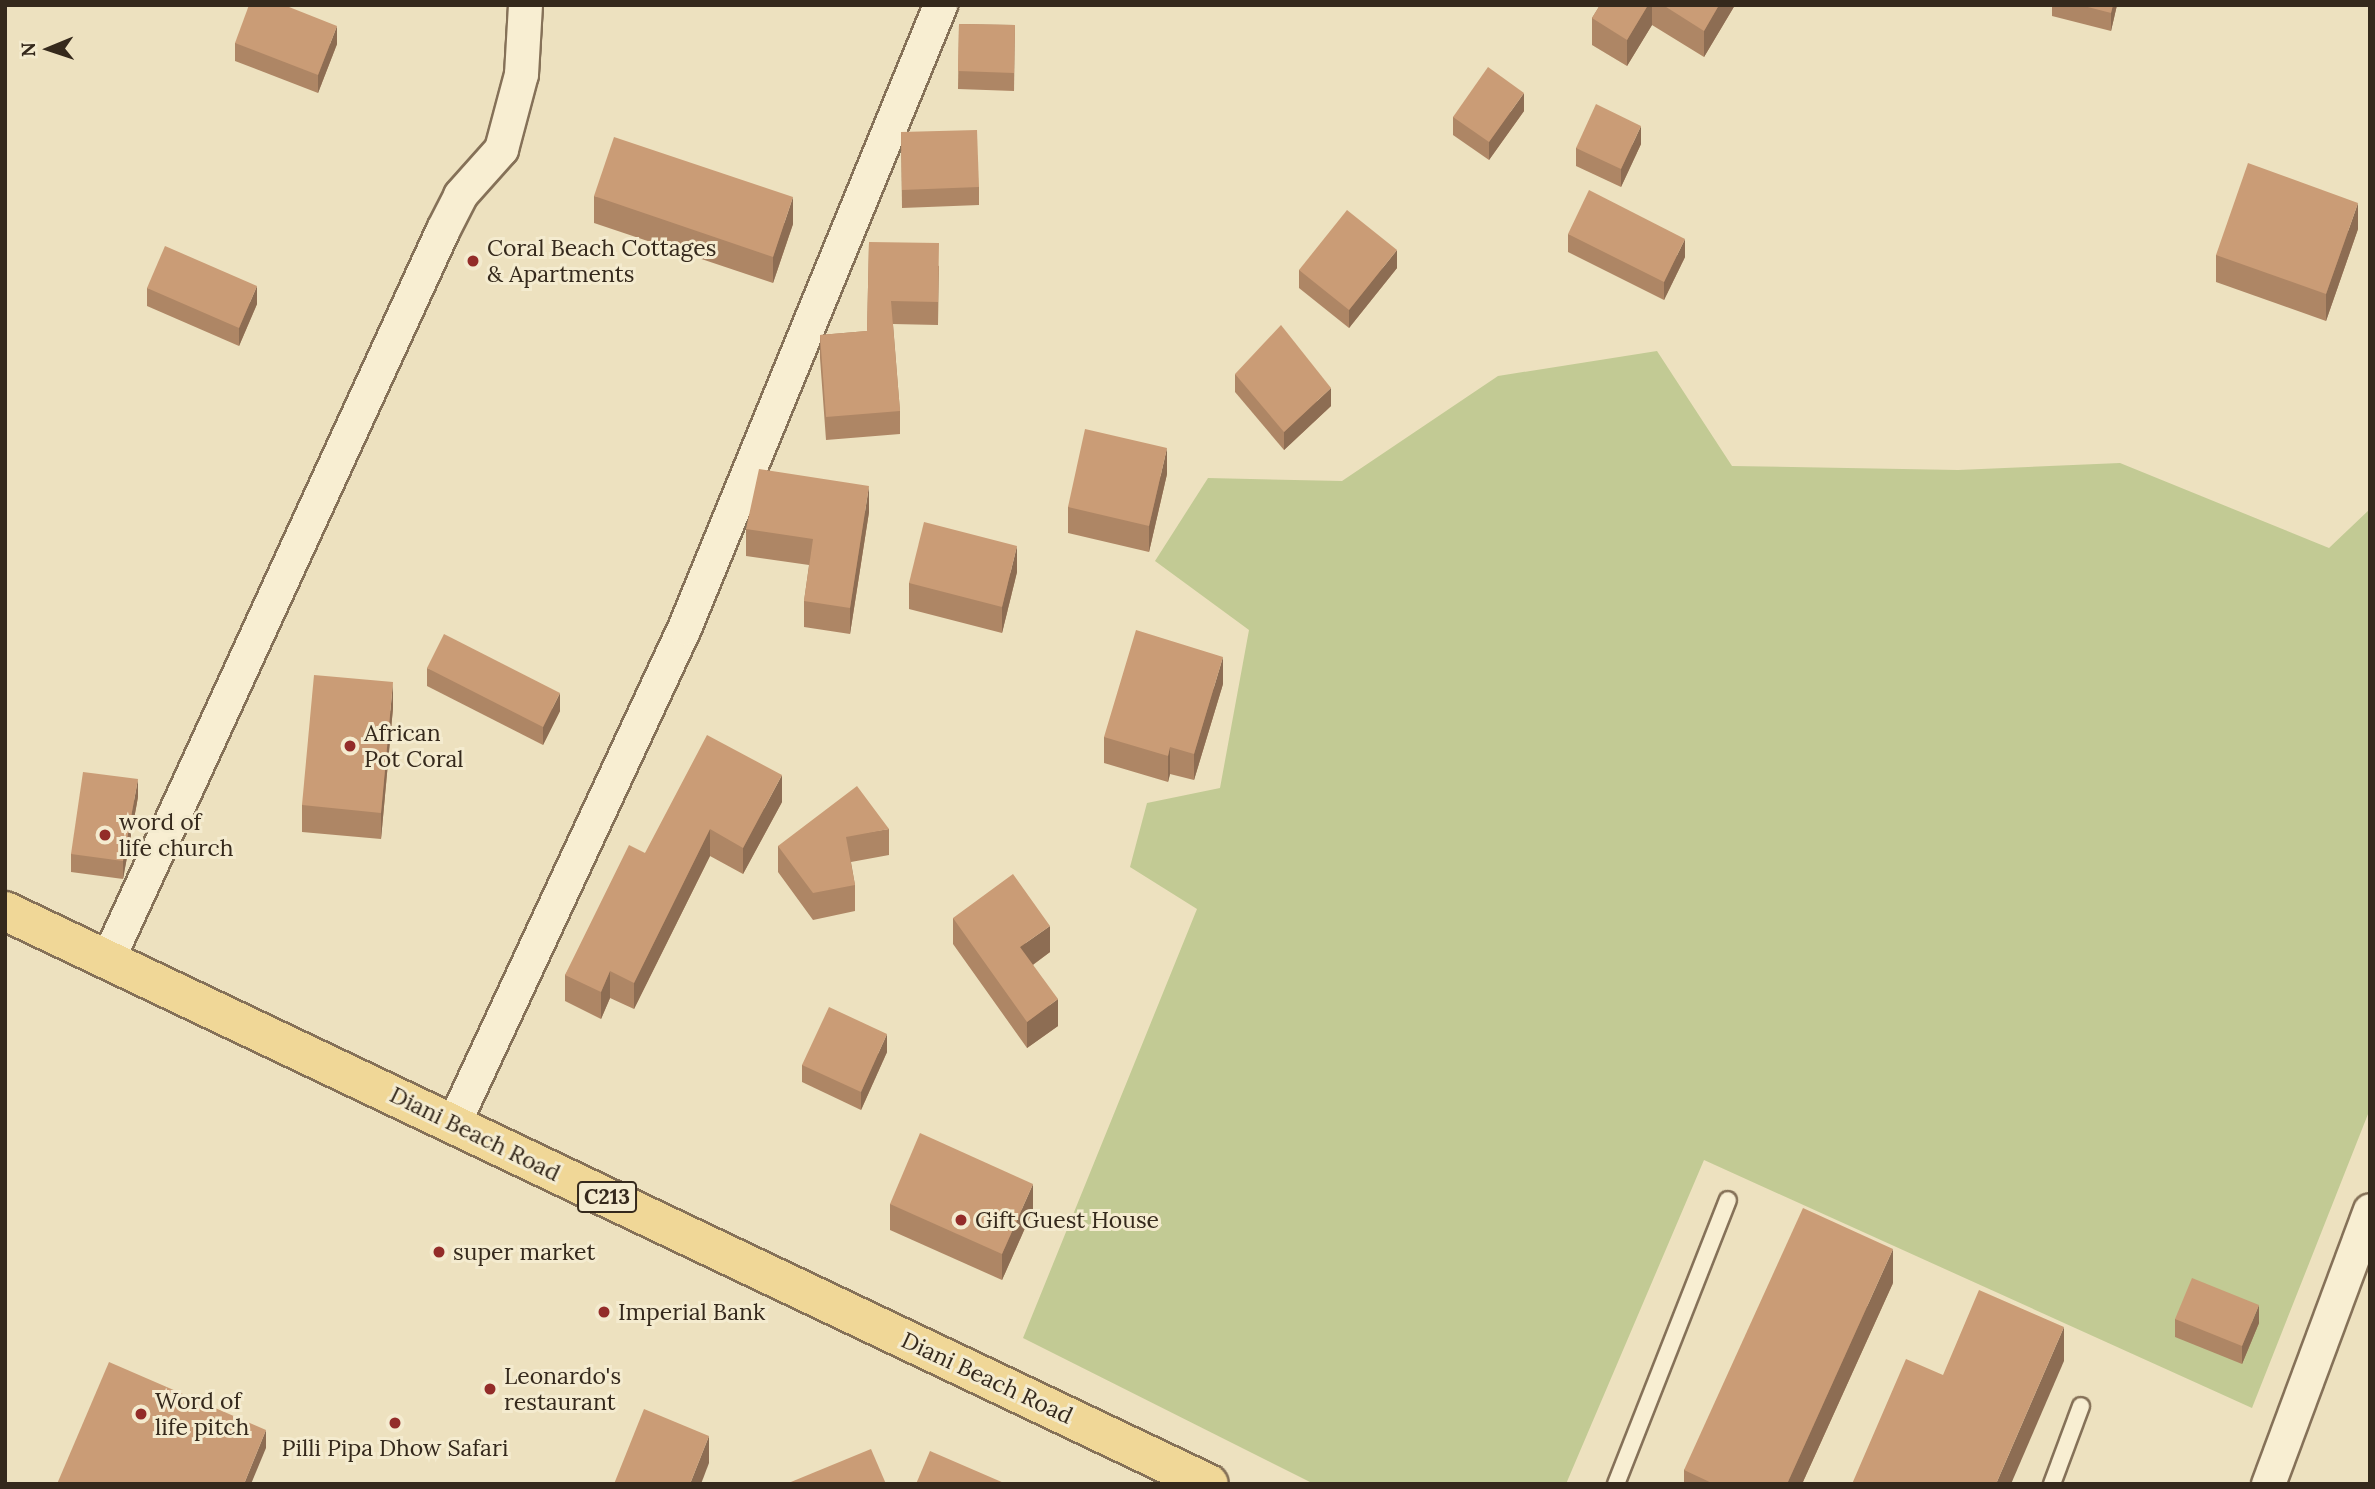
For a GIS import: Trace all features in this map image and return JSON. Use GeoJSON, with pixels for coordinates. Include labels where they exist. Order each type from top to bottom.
{"type":"FeatureCollection","features":[{"type":"Feature","properties":{"kind":"main road","name":"Diani Beach Road"},"geometry":{"type":"LineString","coordinates":[[5,911],[1209,1484]]}},
{"type":"Feature","properties":{"kind":"street"},"geometry":{"type":"LineString","coordinates":[[108,958],[443,229],[460,195],[501,149],[522,74],[525,5]]}},
{"type":"Feature","properties":{"kind":"street"},"geometry":{"type":"LineString","coordinates":[[453,1124],[684,628],[940,5]]}},
{"type":"Feature","properties":{"kind":"street"},"geometry":{"type":"LineString","coordinates":[[2268,1484],[2370,1210]]}},
{"type":"Feature","properties":{"kind":"lane"},"geometry":{"type":"LineString","coordinates":[[1616,1484],[1728,1200]]}},
{"type":"Feature","properties":{"kind":"lane"},"geometry":{"type":"LineString","coordinates":[[2052,1484],[2081,1406]]}},
{"type":"Feature","properties":{"kind":"green space"},"geometry":{"type":"Polygon","coordinates":[[[1657,351],[1732,466],[1958,470],[2120,463],[2329,548],[2370,509],[2370,1109],[2252,1408],[1704,1160],[1566,1484],[1314,1484],[1023,1338],[1197,909],[1130,867],[1147,803],[1220,788],[1249,630],[1155,561],[1208,478],[1342,481],[1498,376],[1657,351]]]}},
{"type":"Feature","properties":{"kind":"building"},"geometry":{"type":"Polygon","coordinates":[[[249,5],[284,5],[337,26],[318,75],[235,43],[249,5]]]}},
{"type":"Feature","properties":{"kind":"building"},"geometry":{"type":"Polygon","coordinates":[[[1600,5],[1648,5],[1627,40],[1592,18],[1600,5]]]}},
{"type":"Feature","properties":{"kind":"building"},"geometry":{"type":"Polygon","coordinates":[[[1663,5],[1719,5],[1704,31],[1663,5]]]}},
{"type":"Feature","properties":{"kind":"building"},"geometry":{"type":"Polygon","coordinates":[[[2080,5],[2113,5],[2111,13],[2080,5]]]}},
{"type":"Feature","properties":{"kind":"building"},"geometry":{"type":"Polygon","coordinates":[[[959,24],[1015,25],[1014,73],[958,71],[959,24]]]}},
{"type":"Feature","properties":{"kind":"building"},"geometry":{"type":"Polygon","coordinates":[[[1488,67],[1524,93],[1489,142],[1453,117],[1488,67]]]}},
{"type":"Feature","properties":{"kind":"building"},"geometry":{"type":"Polygon","coordinates":[[[1596,104],[1641,126],[1621,169],[1576,148],[1596,104]]]}},
{"type":"Feature","properties":{"kind":"building"},"geometry":{"type":"Polygon","coordinates":[[[977,130],[979,187],[902,190],[901,132],[977,130]]]}},
{"type":"Feature","properties":{"kind":"building"},"geometry":{"type":"Polygon","coordinates":[[[614,137],[793,197],[773,257],[594,196],[614,137]]]}},
{"type":"Feature","properties":{"kind":"building"},"geometry":{"type":"Polygon","coordinates":[[[2248,163],[2358,203],[2326,294],[2216,255],[2248,163]]]}},
{"type":"Feature","properties":{"kind":"building"},"geometry":{"type":"Polygon","coordinates":[[[1589,190],[1685,239],[1664,282],[1568,234],[1589,190]]]}},
{"type":"Feature","properties":{"kind":"building"},"geometry":{"type":"Polygon","coordinates":[[[1347,210],[1397,250],[1349,310],[1299,270],[1347,210]]]}},
{"type":"Feature","properties":{"kind":"building"},"geometry":{"type":"Polygon","coordinates":[[[869,242],[939,243],[938,302],[891,301],[900,411],[826,417],[820,335],[867,331],[869,242]]]}},
{"type":"Feature","properties":{"kind":"building"},"geometry":{"type":"Polygon","coordinates":[[[165,246],[257,286],[239,328],[147,288],[165,246]]]}},
{"type":"Feature","properties":{"kind":"building"},"geometry":{"type":"Polygon","coordinates":[[[1281,325],[1331,388],[1284,432],[1235,374],[1281,325]]]}},
{"type":"Feature","properties":{"kind":"building"},"geometry":{"type":"Polygon","coordinates":[[[1085,429],[1167,448],[1149,526],[1068,507],[1085,429]]]}},
{"type":"Feature","properties":{"kind":"building"},"geometry":{"type":"Polygon","coordinates":[[[759,469],[869,486],[850,608],[804,601],[813,539],[746,529],[759,469]]]}},
{"type":"Feature","properties":{"kind":"building"},"geometry":{"type":"Polygon","coordinates":[[[924,522],[1017,546],[1002,607],[909,583],[924,522]]]}},
{"type":"Feature","properties":{"kind":"building"},"geometry":{"type":"Polygon","coordinates":[[[1136,630],[1223,657],[1194,754],[1170,747],[1168,756],[1104,737],[1136,630]]]}},
{"type":"Feature","properties":{"kind":"building"},"geometry":{"type":"Polygon","coordinates":[[[444,634],[560,693],[543,727],[427,668],[444,634]]]}},
{"type":"Feature","properties":{"kind":"building","name":"African Pot Coral"},"geometry":{"type":"Polygon","coordinates":[[[314,675],[393,682],[381,813],[302,805],[314,675]]]}},
{"type":"Feature","properties":{"kind":"building"},"geometry":{"type":"Polygon","coordinates":[[[707,735],[782,775],[743,848],[710,829],[634,983],[610,971],[601,992],[565,975],[629,845],[645,853],[707,735]]]}},
{"type":"Feature","properties":{"kind":"building","name":"word of life church"},"geometry":{"type":"Polygon","coordinates":[[[83,772],[138,779],[123,861],[71,854],[83,772]]]}},
{"type":"Feature","properties":{"kind":"building"},"geometry":{"type":"Polygon","coordinates":[[[857,786],[889,829],[846,837],[855,885],[813,893],[778,846],[857,786]]]}},
{"type":"Feature","properties":{"kind":"building"},"geometry":{"type":"Polygon","coordinates":[[[1013,874],[1050,926],[1020,947],[1058,999],[1027,1022],[953,918],[1013,874]]]}},
{"type":"Feature","properties":{"kind":"building"},"geometry":{"type":"Polygon","coordinates":[[[829,1007],[887,1034],[861,1092],[802,1065],[829,1007]]]}},
{"type":"Feature","properties":{"kind":"building","name":"Gift Guest House"},"geometry":{"type":"Polygon","coordinates":[[[920,1133],[1033,1184],[1002,1254],[890,1204],[920,1133]]]}},
{"type":"Feature","properties":{"kind":"building"},"geometry":{"type":"Polygon","coordinates":[[[1803,1208],[1893,1249],[1787,1484],[1714,1484],[1684,1470],[1803,1208]]]}},
{"type":"Feature","properties":{"kind":"building"},"geometry":{"type":"Polygon","coordinates":[[[2192,1278],[2259,1305],[2242,1346],[2175,1319],[2192,1278]]]}},
{"type":"Feature","properties":{"kind":"building"},"geometry":{"type":"Polygon","coordinates":[[[1979,1290],[2064,1327],[1996,1484],[1852,1484],[1906,1359],[1943,1375],[1979,1290]]]}},
{"type":"Feature","properties":{"kind":"building","name":"Word of life pitch"},"geometry":{"type":"Polygon","coordinates":[[[109,1362],[266,1430],[244,1484],[57,1484],[109,1362]]]}},
{"type":"Feature","properties":{"kind":"building"},"geometry":{"type":"Polygon","coordinates":[[[644,1409],[709,1436],[690,1484],[614,1484],[644,1409]]]}},
{"type":"Feature","properties":{"kind":"building"},"geometry":{"type":"Polygon","coordinates":[[[871,1449],[886,1484],[786,1484],[871,1449]]]}},
{"type":"Feature","properties":{"kind":"building"},"geometry":{"type":"Polygon","coordinates":[[[930,1451],[1004,1483],[916,1484],[930,1451]]]}},
{"type":"Feature","properties":{"kind":"place","name":"Coral Beach Cottages & Apartments"},"geometry":{"type":"Point","coordinates":[473,261]}},
{"type":"Feature","properties":{"kind":"place","name":"African Pot Coral"},"geometry":{"type":"Point","coordinates":[350,746]}},
{"type":"Feature","properties":{"kind":"place","name":"word of life church"},"geometry":{"type":"Point","coordinates":[105,835]}},
{"type":"Feature","properties":{"kind":"place","name":"Gift Guest House"},"geometry":{"type":"Point","coordinates":[961,1220]}},
{"type":"Feature","properties":{"kind":"place","name":"super market"},"geometry":{"type":"Point","coordinates":[439,1252]}},
{"type":"Feature","properties":{"kind":"place","name":"Imperial Bank"},"geometry":{"type":"Point","coordinates":[604,1312]}},
{"type":"Feature","properties":{"kind":"place","name":"Leonardo's restaurant"},"geometry":{"type":"Point","coordinates":[490,1389]}},
{"type":"Feature","properties":{"kind":"place","name":"Word of life pitch"},"geometry":{"type":"Point","coordinates":[141,1414]}},
{"type":"Feature","properties":{"kind":"place","name":"Pilli Pipa Dhow Safari"},"geometry":{"type":"Point","coordinates":[395,1423]}}]}
